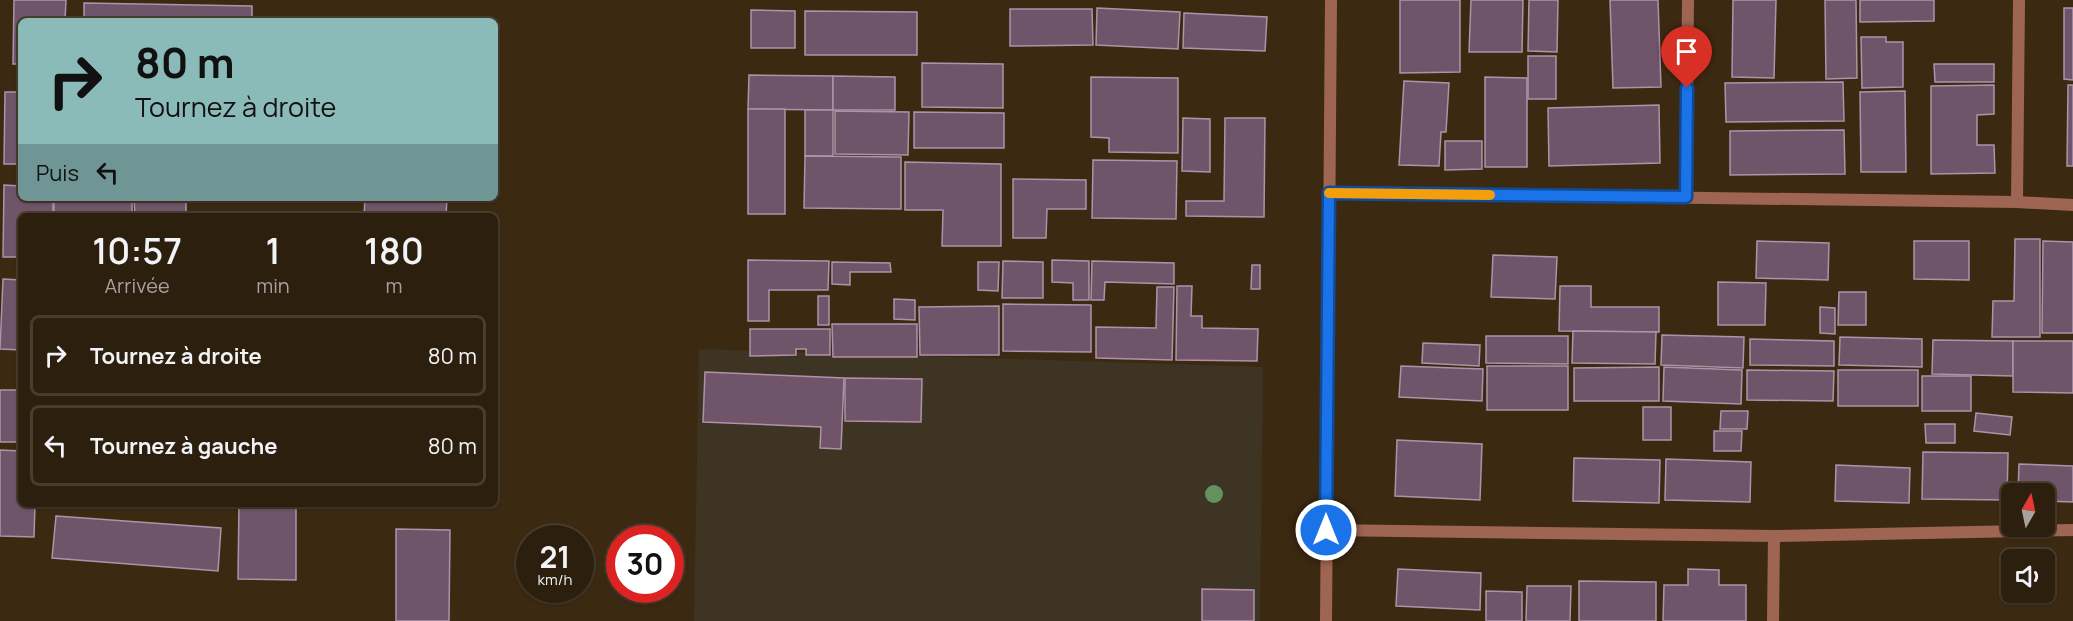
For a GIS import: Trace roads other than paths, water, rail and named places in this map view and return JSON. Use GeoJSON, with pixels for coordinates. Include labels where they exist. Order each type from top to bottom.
{"type":"FeatureCollection","features":[{"type":"Feature","properties":{"kind":"street"},"geometry":{"type":"LineString","coordinates":[[1326,621],[1331,0]]}},
{"type":"Feature","properties":{"kind":"street"},"geometry":{"type":"LineString","coordinates":[[1686,197],[1688,0]]}},
{"type":"Feature","properties":{"kind":"street"},"geometry":{"type":"LineString","coordinates":[[2017,202],[2019,0]]}},
{"type":"Feature","properties":{"kind":"street"},"geometry":{"type":"LineString","coordinates":[[1329,193],[2017,202],[2073,205]]}},
{"type":"Feature","properties":{"kind":"street"},"geometry":{"type":"LineString","coordinates":[[1326,530],[1774,536],[2073,530]]}},
{"type":"Feature","properties":{"kind":"street"},"geometry":{"type":"LineString","coordinates":[[1773,621],[1774,536]]}}]}
